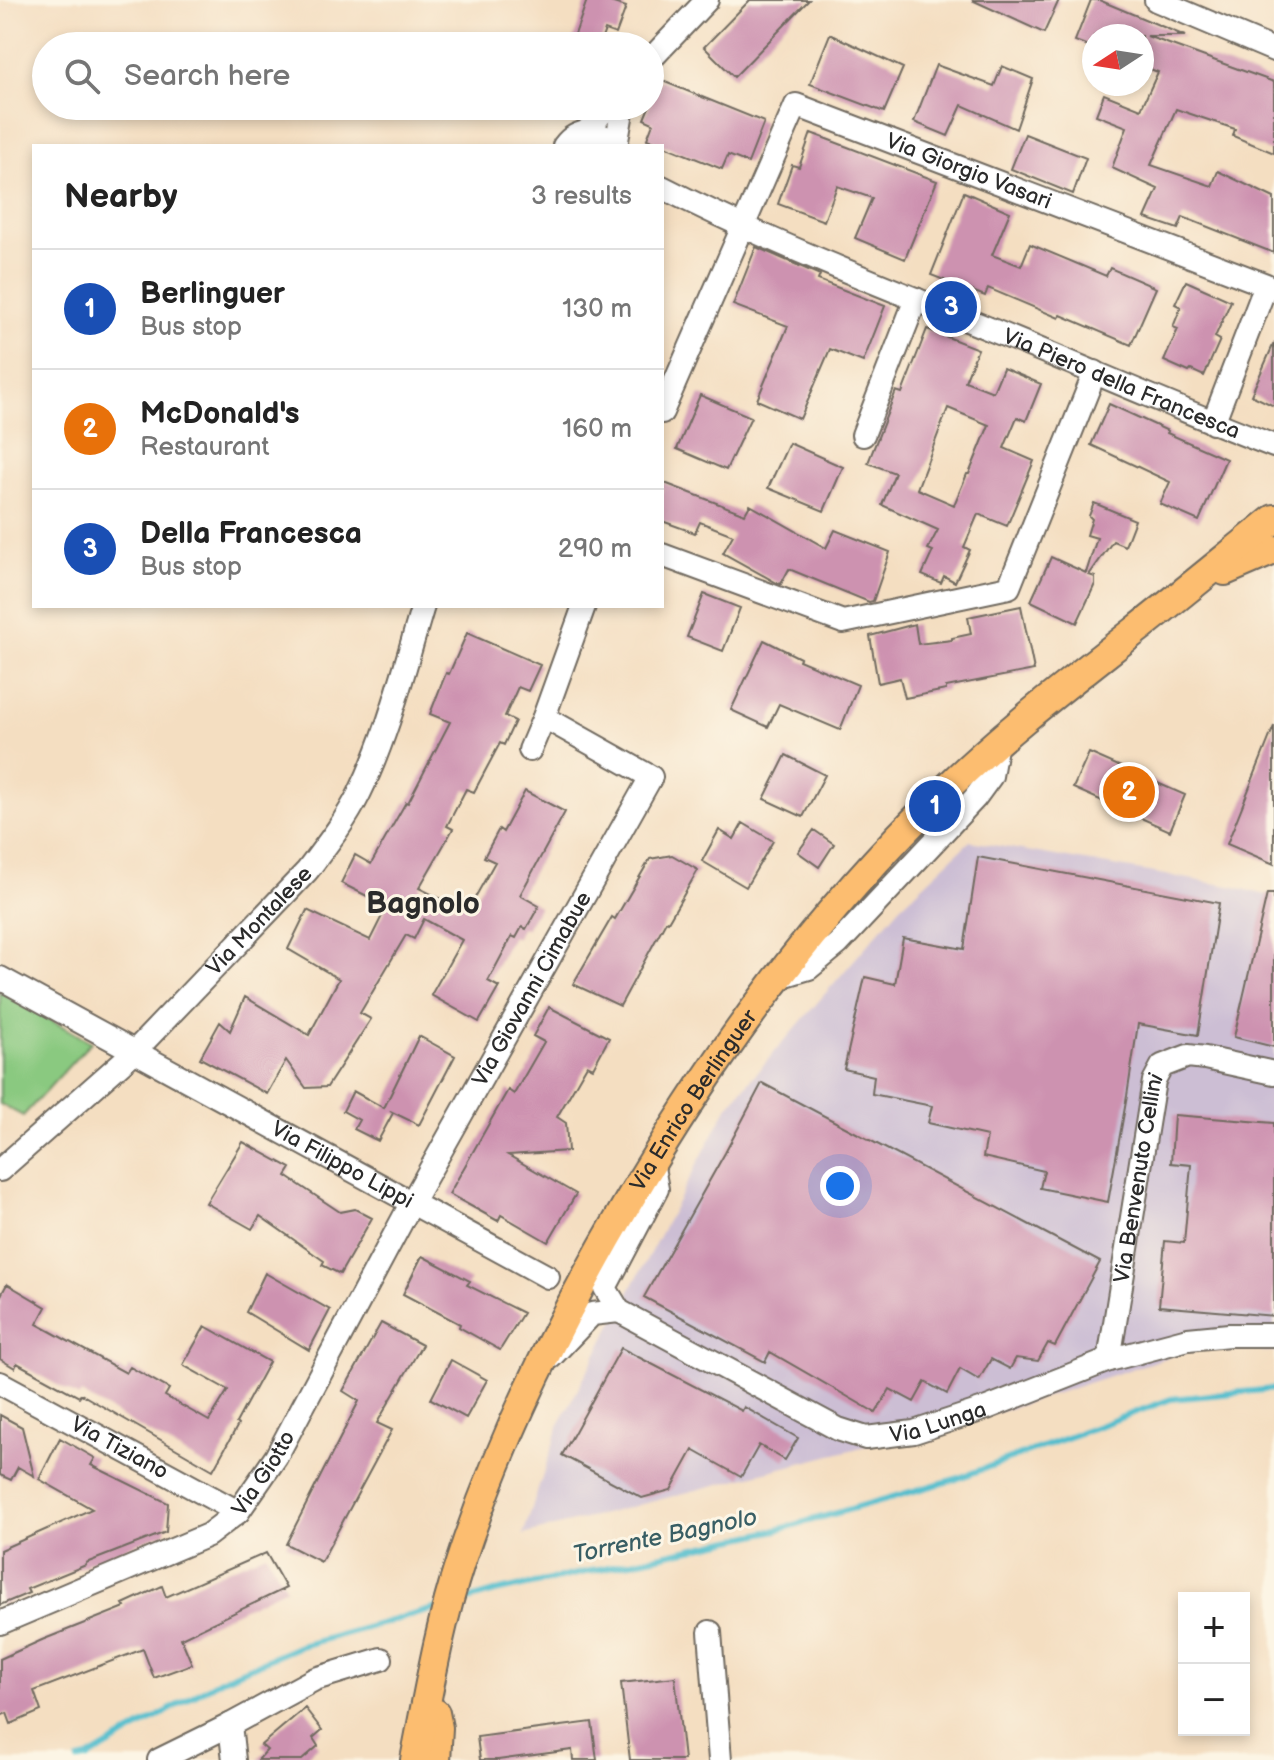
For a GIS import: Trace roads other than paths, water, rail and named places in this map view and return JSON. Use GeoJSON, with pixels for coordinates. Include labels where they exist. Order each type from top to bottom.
{"type":"FeatureCollection","features":[{"type":"Feature","properties":{"kind":"main road"},"geometry":{"type":"LineString","coordinates":[[1192,586],[1274,519]]}},
{"type":"Feature","properties":{"kind":"main road"},"geometry":{"type":"LineString","coordinates":[[1192,586],[1274,550]]}},
{"type":"Feature","properties":{"kind":"main road","name":"Via Enrico Berlinguer"},"geometry":{"type":"LineString","coordinates":[[415,1760],[438,1647],[459,1567],[501,1450],[536,1373],[594,1260],[728,1044],[821,922],[945,789],[997,742],[1192,586]]}},
{"type":"Feature","properties":{"kind":"main road"},"geometry":{"type":"LineString","coordinates":[[395,1760],[406,1721],[438,1647]]}},
{"type":"Feature","properties":{"kind":"main road"},"geometry":{"type":"LineString","coordinates":[[429,1687],[438,1728],[436,1760]]}},
{"type":"Feature","properties":{"kind":"street"},"geometry":{"type":"LineString","coordinates":[[664,45],[707,0]]}},
{"type":"Feature","properties":{"kind":"street"},"geometry":{"type":"LineString","coordinates":[[1156,0],[1182,5],[1274,50]]}},
{"type":"Feature","properties":{"kind":"street","name":"Via Giorgio Vasari"},"geometry":{"type":"LineString","coordinates":[[742,227],[796,105],[1270,286],[1213,423]]}},
{"type":"Feature","properties":{"kind":"street"},"geometry":{"type":"LineString","coordinates":[[586,132],[596,120]]}},
{"type":"Feature","properties":{"kind":"street"},"geometry":{"type":"LineString","coordinates":[[615,144],[620,120]]}},
{"type":"Feature","properties":{"kind":"street"},"geometry":{"type":"LineString","coordinates":[[566,144],[586,132],[603,135],[613,144]]}},
{"type":"Feature","properties":{"kind":"street","name":"Via Piero della Francesca"},"geometry":{"type":"LineString","coordinates":[[664,188],[742,227],[1274,446]]}},
{"type":"Feature","properties":{"kind":"street"},"geometry":{"type":"LineString","coordinates":[[664,407],[742,227]]}},
{"type":"Feature","properties":{"kind":"street"},"geometry":{"type":"LineString","coordinates":[[863,435],[916,299]]}},
{"type":"Feature","properties":{"kind":"street"},"geometry":{"type":"LineString","coordinates":[[664,556],[843,622],[1009,587],[1095,372]]}},
{"type":"Feature","properties":{"kind":"street","name":"Via Montalese"},"geometry":{"type":"LineString","coordinates":[[0,1170],[135,1051],[307,871],[327,846],[358,796],[379,744],[422,608]]}},
{"type":"Feature","properties":{"kind":"street"},"geometry":{"type":"LineString","coordinates":[[530,750],[583,608]]}},
{"type":"Feature","properties":{"kind":"street","name":"Via Giovanni Cimabue"},"geometry":{"type":"LineString","coordinates":[[412,1202],[651,777],[544,717]]}},
{"type":"Feature","properties":{"kind":"street","name":"Via Filippo Lippi"},"geometry":{"type":"LineString","coordinates":[[0,978],[548,1277]]}},
{"type":"Feature","properties":{"kind":"street","name":"Via Benvenuto Cellini"},"geometry":{"type":"LineString","coordinates":[[1109,1360],[1154,1081],[1162,1066],[1188,1056],[1274,1073]]}},
{"type":"Feature","properties":{"kind":"street"},"geometry":{"type":"LineString","coordinates":[[536,1373],[592,1314],[619,1311],[605,1288],[657,1189],[652,1162]]}},
{"type":"Feature","properties":{"kind":"street","name":"Via Giotto"},"geometry":{"type":"LineString","coordinates":[[0,1623],[208,1535],[238,1512],[276,1457],[412,1202]]}},
{"type":"Feature","properties":{"kind":"street","name":"Via Lunga"},"geometry":{"type":"LineString","coordinates":[[619,1311],[838,1429],[866,1438],[914,1432],[987,1408],[1109,1360],[1188,1339],[1274,1335]]}},
{"type":"Feature","properties":{"kind":"street","name":"Via Tiziano"},"geometry":{"type":"LineString","coordinates":[[0,1383],[238,1512]]}},
{"type":"Feature","properties":{"kind":"street"},"geometry":{"type":"LineString","coordinates":[[710,1632],[720,1760]]}},
{"type":"Feature","properties":{"kind":"street"},"geometry":{"type":"LineString","coordinates":[[159,1760],[315,1679],[381,1659]]}},
{"type":"Feature","properties":{"kind":"street"},"geometry":{"type":"LineString","coordinates":[[230,1725],[234,1760]]}},
{"type":"Feature","properties":{"kind":"waterway","name":"Torrente Bagnolo"},"geometry":{"type":"LineString","coordinates":[[457,1603],[777,1530],[956,1479],[1171,1399],[1274,1389]]}},
{"type":"Feature","properties":{"kind":"waterway","name":"Torrente Bagnolo"},"geometry":{"type":"LineString","coordinates":[[79,1760],[88,1758],[220,1680],[300,1646],[438,1608]]}},
{"type":"Feature","properties":{"kind":"place","name":"Della Francesca"},"geometry":{"type":"Point","coordinates":[951,307]}},
{"type":"Feature","properties":{"kind":"place","name":"McDonald's"},"geometry":{"type":"Point","coordinates":[1129,792]}},
{"type":"Feature","properties":{"kind":"place","name":"Berlinguer"},"geometry":{"type":"Point","coordinates":[935,806]}},
{"type":"Feature","properties":{"kind":"district","name":"Bagnolo"},"geometry":{"type":"Point","coordinates":[423,904]}}]}
